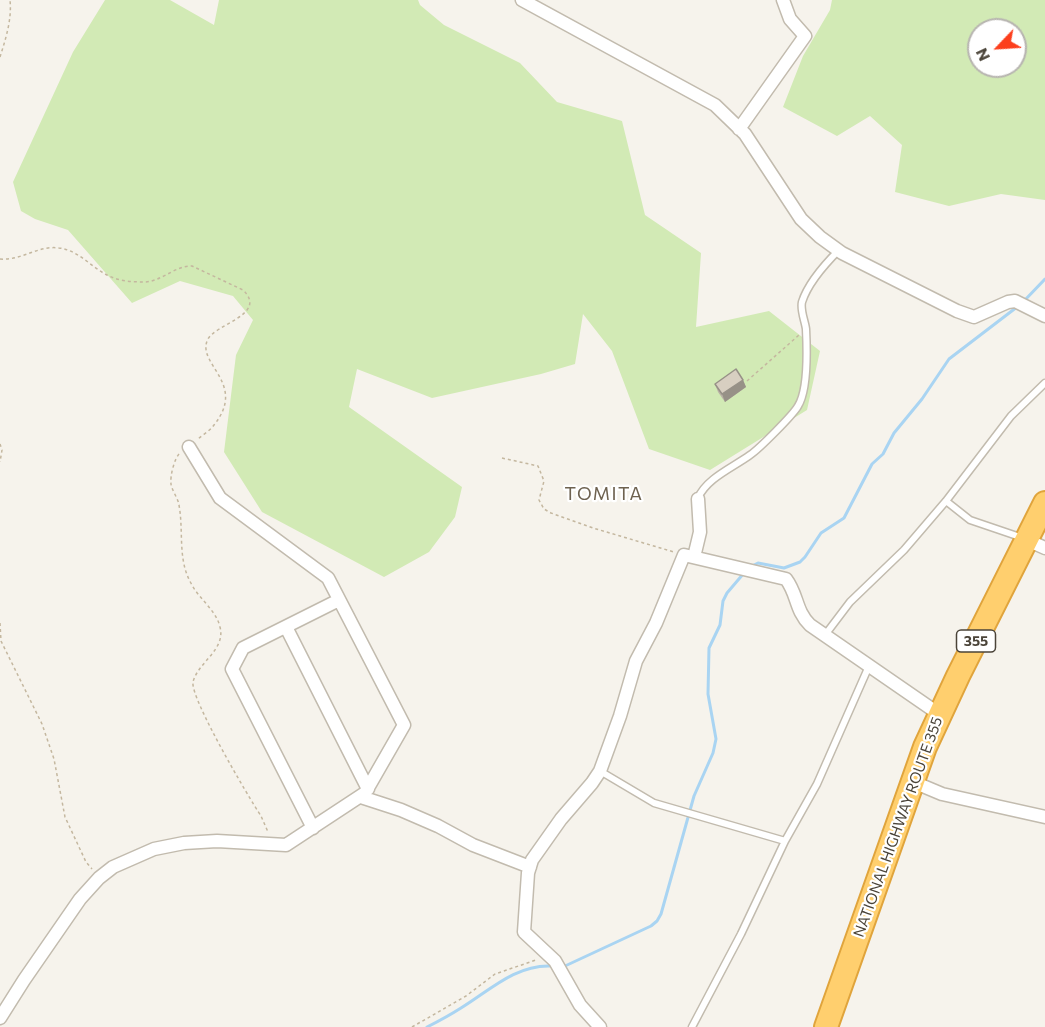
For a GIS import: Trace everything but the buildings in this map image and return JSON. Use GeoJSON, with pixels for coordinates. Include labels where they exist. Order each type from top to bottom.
{"type":"FeatureCollection","features":[{"type":"Feature","properties":{"kind":"highway","name":"NATIONAL HIGHWAY ROUTE 355"},"geometry":{"type":"LineString","coordinates":[[826,1027],[912,781],[939,714],[1036,544],[1045,503]]}},
{"type":"Feature","properties":{"kind":"street"},"geometry":{"type":"LineString","coordinates":[[522,0],[715,105],[745,134],[801,219],[820,237],[839,250],[957,311],[974,317],[1008,302],[1022,304],[1045,316]]}},
{"type":"Feature","properties":{"kind":"street"},"geometry":{"type":"LineString","coordinates":[[739,129],[805,36],[790,19],[783,0]]}},
{"type":"Feature","properties":{"kind":"street"},"geometry":{"type":"LineString","coordinates":[[0,1018],[80,899],[112,867],[154,849],[184,843],[217,841],[285,845],[364,793],[404,725],[328,578],[220,498],[189,447]]}},
{"type":"Feature","properties":{"kind":"street"},"geometry":{"type":"LineString","coordinates":[[600,1027],[580,1005],[555,962],[524,932],[524,903],[530,867],[532,860],[561,819],[600,771],[620,716],[636,661],[700,532],[698,499]]}},
{"type":"Feature","properties":{"kind":"street"},"geometry":{"type":"LineString","coordinates":[[689,556],[786,579],[794,588],[800,615],[939,714]]}},
{"type":"Feature","properties":{"kind":"street"},"geometry":{"type":"LineString","coordinates":[[313,828],[232,669],[243,648],[339,600]]}},
{"type":"Feature","properties":{"kind":"street"},"geometry":{"type":"LineString","coordinates":[[286,627],[364,793],[438,826],[473,845],[530,867]]}},
{"type":"Feature","properties":{"kind":"street"},"geometry":{"type":"LineString","coordinates":[[912,781],[942,794],[1045,817]]}},
{"type":"Feature","properties":{"kind":"lane"},"geometry":{"type":"LineString","coordinates":[[698,499],[701,491],[753,453],[798,406],[803,392],[806,364],[806,328],[802,304],[812,283],[839,250]]}},
{"type":"Feature","properties":{"kind":"lane"},"geometry":{"type":"LineString","coordinates":[[825,635],[850,602],[886,569],[946,501],[1011,416],[1045,383]]}},
{"type":"Feature","properties":{"kind":"lane"},"geometry":{"type":"LineString","coordinates":[[946,501],[970,520],[1036,544]]}},
{"type":"Feature","properties":{"kind":"lane"},"geometry":{"type":"LineString","coordinates":[[692,1027],[830,758],[869,666]]}},
{"type":"Feature","properties":{"kind":"lane"},"geometry":{"type":"LineString","coordinates":[[600,771],[654,803],[785,842]]}},
{"type":"Feature","properties":{"kind":"path"},"geometry":{"type":"LineString","coordinates":[[0,57],[7,34],[11,10],[10,0]]}},
{"type":"Feature","properties":{"kind":"path"},"geometry":{"type":"LineString","coordinates":[[0,259],[19,258],[45,248],[59,248],[72,251],[108,276],[126,281],[147,282],[163,278],[186,266],[192,266],[243,290],[248,295],[250,302],[248,309],[211,334],[207,341],[209,357],[226,394],[225,406],[213,428],[177,455],[171,484],[179,504],[183,563],[192,586],[219,621],[221,630],[216,650],[195,675],[192,686],[204,714],[261,816],[273,845]]}},
{"type":"Feature","properties":{"kind":"path"},"geometry":{"type":"LineString","coordinates":[[747,381],[806,328]]}},
{"type":"Feature","properties":{"kind":"path"},"geometry":{"type":"LineString","coordinates":[[0,444],[2,450],[0,462]]}},
{"type":"Feature","properties":{"kind":"path"},"geometry":{"type":"LineString","coordinates":[[502,458],[538,466],[544,481],[539,500],[544,510],[593,528],[689,556]]}},
{"type":"Feature","properties":{"kind":"path"},"geometry":{"type":"LineString","coordinates":[[0,623],[1,641],[42,724],[54,759],[65,817],[86,862],[99,878]]}},
{"type":"Feature","properties":{"kind":"path"},"geometry":{"type":"LineString","coordinates":[[412,1027],[466,996],[495,974],[548,954]]}},
{"type":"Feature","properties":{"kind":"green space"},"geometry":{"type":"Polygon","coordinates":[[[105,0],[170,0],[214,25],[219,0],[418,0],[420,5],[444,25],[520,63],[557,102],[622,121],[645,215],[701,253],[696,327],[769,311],[820,351],[807,410],[710,470],[649,449],[612,351],[583,314],[575,364],[541,374],[432,398],[357,369],[349,407],[462,487],[455,517],[429,552],[384,577],[262,512],[224,452],[236,355],[253,320],[233,296],[180,281],[132,303],[68,230],[35,219],[21,211],[13,182],[73,52],[105,0]]]}},
{"type":"Feature","properties":{"kind":"green space"},"geometry":{"type":"Polygon","coordinates":[[[832,0],[1045,0],[1045,200],[1001,194],[949,206],[895,192],[902,145],[870,116],[837,136],[783,107],[803,56],[830,10],[832,0]]]}},
{"type":"Feature","properties":{"kind":"waterway"},"geometry":{"type":"LineString","coordinates":[[1024,301],[1045,279]]}},
{"type":"Feature","properties":{"kind":"waterway"},"geometry":{"type":"LineString","coordinates":[[754,565],[758,563],[784,568],[800,562],[821,533],[844,518],[872,464],[883,454],[894,433],[922,399],[949,359],[1017,307]]}},
{"type":"Feature","properties":{"kind":"waterway"},"geometry":{"type":"LineString","coordinates":[[565,966],[651,926],[661,914],[694,796],[713,753],[716,739],[708,694],[709,648],[720,625],[723,601],[744,573]]}},
{"type":"Feature","properties":{"kind":"waterway"},"geometry":{"type":"LineString","coordinates":[[427,1027],[457,1011],[514,974],[537,967],[550,966]]}},
{"type":"Feature","properties":{"kind":"district","name":"TOMITA"},"geometry":{"type":"Point","coordinates":[604,494]}}]}
